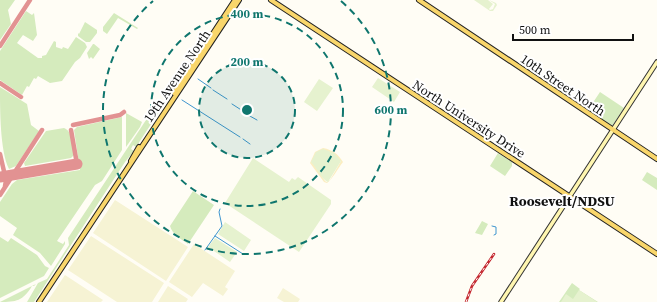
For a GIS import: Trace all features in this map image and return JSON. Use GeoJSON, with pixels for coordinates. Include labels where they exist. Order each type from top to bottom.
{"type":"FeatureCollection","features":[{"type":"Feature","properties":{"kind":"main road","name":"19th Avenue North"},"geometry":{"type":"LineString","coordinates":[[39,302],[235,0]]}},
{"type":"Feature","properties":{"kind":"main road","name":"19th Avenue North"},"geometry":{"type":"LineString","coordinates":[[130,163],[135,158],[239,0]]}},
{"type":"Feature","properties":{"kind":"main road","name":"North University Drive"},"geometry":{"type":"LineString","coordinates":[[271,0],[657,254]]}},
{"type":"Feature","properties":{"kind":"main road","name":"10th Street North"},"geometry":{"type":"LineString","coordinates":[[419,0],[657,159]]}},
{"type":"Feature","properties":{"kind":"main road"},"geometry":{"type":"LineString","coordinates":[[210,44],[219,30],[218,27]]}},
{"type":"Feature","properties":{"kind":"main road"},"geometry":{"type":"LineString","coordinates":[[501,302],[657,62]]}},
{"type":"Feature","properties":{"kind":"shaded area"},"geometry":{"type":"Polygon","coordinates":[[[115,200],[188,247],[166,281],[93,233],[115,200]]]}},
{"type":"Feature","properties":{"kind":"shaded area"},"geometry":{"type":"Polygon","coordinates":[[[91,236],[164,283],[152,302],[117,302],[68,270],[91,236]]]}},
{"type":"Feature","properties":{"kind":"shaded area"},"geometry":{"type":"Polygon","coordinates":[[[194,244],[235,271],[225,287],[228,289],[223,296],[203,283],[192,297],[169,282],[194,244]]]}},
{"type":"Feature","properties":{"kind":"shaded area"},"geometry":{"type":"Polygon","coordinates":[[[65,275],[103,300],[101,302],[47,302],[65,275]]]}},
{"type":"Feature","properties":{"kind":"shaded area"},"geometry":{"type":"Polygon","coordinates":[[[168,286],[188,299],[186,302],[158,302],[168,286]]]}},
{"type":"Feature","properties":{"kind":"shaded area"},"geometry":{"type":"Polygon","coordinates":[[[283,288],[300,299],[298,302],[284,302],[277,298],[283,288]]]}},
{"type":"Feature","properties":{"kind":"green space"},"geometry":{"type":"Polygon","coordinates":[[[0,0],[15,0],[8,10],[11,24],[0,40],[0,0]]]}},
{"type":"Feature","properties":{"kind":"green space"},"geometry":{"type":"Polygon","coordinates":[[[474,0],[488,0],[493,4],[489,9],[490,10],[493,9],[495,4],[489,0],[497,5],[493,11],[490,11],[474,0]]]}},
{"type":"Feature","properties":{"kind":"green space"},"geometry":{"type":"Polygon","coordinates":[[[26,11],[32,15],[34,13],[37,35],[33,41],[23,35],[17,43],[38,58],[42,58],[42,56],[46,55],[54,41],[56,42],[56,47],[68,49],[76,37],[85,43],[87,47],[62,81],[50,83],[38,76],[36,79],[34,78],[29,87],[27,86],[22,95],[0,80],[0,51],[26,11]]]}},
{"type":"Feature","properties":{"kind":"green space"},"geometry":{"type":"Polygon","coordinates":[[[114,13],[138,28],[137,29],[118,18],[107,34],[103,31],[103,27],[114,13]]]}},
{"type":"Feature","properties":{"kind":"green space"},"geometry":{"type":"Polygon","coordinates":[[[85,22],[97,30],[97,33],[90,42],[86,42],[78,36],[78,33],[79,34],[85,22]]]}},
{"type":"Feature","properties":{"kind":"green space"},"geometry":{"type":"Polygon","coordinates":[[[93,44],[100,49],[93,59],[91,57],[89,59],[87,53],[93,44]]]}},
{"type":"Feature","properties":{"kind":"green space"},"geometry":{"type":"Polygon","coordinates":[[[378,78],[400,92],[394,102],[372,87],[378,78]]]}},
{"type":"Feature","properties":{"kind":"green space"},"geometry":{"type":"Polygon","coordinates":[[[319,79],[333,88],[317,111],[304,102],[319,79]]]}},
{"type":"Feature","properties":{"kind":"green space"},"geometry":{"type":"Polygon","coordinates":[[[0,87],[27,104],[31,125],[39,131],[16,166],[9,169],[2,141],[0,87]]]}},
{"type":"Feature","properties":{"kind":"green space"},"geometry":{"type":"Polygon","coordinates":[[[600,92],[624,108],[612,126],[588,110],[600,92]]]}},
{"type":"Feature","properties":{"kind":"green space"},"geometry":{"type":"Polygon","coordinates":[[[160,109],[136,147],[133,145],[131,149],[134,151],[125,162],[34,302],[27,302],[38,283],[47,279],[69,245],[68,238],[148,117],[153,120],[160,109]]]}},
{"type":"Feature","properties":{"kind":"green space"},"geometry":{"type":"Polygon","coordinates":[[[126,113],[142,122],[126,147],[126,113]]]}},
{"type":"Feature","properties":{"kind":"green space"},"geometry":{"type":"Polygon","coordinates":[[[122,117],[122,150],[102,181],[95,185],[57,241],[63,244],[65,241],[65,244],[51,266],[40,253],[13,235],[17,228],[0,216],[0,202],[12,184],[17,180],[80,170],[74,130],[77,127],[122,117]]]}},
{"type":"Feature","properties":{"kind":"green space"},"geometry":{"type":"Polygon","coordinates":[[[64,128],[69,132],[72,139],[74,155],[71,158],[25,166],[24,163],[46,131],[64,128]]]}},
{"type":"Feature","properties":{"kind":"green space"},"geometry":{"type":"Polygon","coordinates":[[[323,149],[334,153],[341,161],[328,182],[323,178],[311,162],[316,152],[323,149]]]}},
{"type":"Feature","properties":{"kind":"green space"},"geometry":{"type":"Polygon","coordinates":[[[498,153],[512,162],[512,166],[505,176],[490,166],[498,153]]]}},
{"type":"Feature","properties":{"kind":"green space"},"geometry":{"type":"Polygon","coordinates":[[[253,158],[289,182],[292,178],[295,180],[298,177],[331,200],[331,204],[299,252],[225,203],[253,158]]]}},
{"type":"Feature","properties":{"kind":"green space"},"geometry":{"type":"Polygon","coordinates":[[[647,172],[657,178],[657,190],[642,180],[647,172]]]}},
{"type":"Feature","properties":{"kind":"green space"},"geometry":{"type":"Polygon","coordinates":[[[193,191],[214,205],[188,244],[175,234],[170,226],[193,191]]]}},
{"type":"Feature","properties":{"kind":"green space"},"geometry":{"type":"Polygon","coordinates":[[[482,221],[488,224],[482,235],[475,233],[482,221]]]}},
{"type":"Feature","properties":{"kind":"green space"},"geometry":{"type":"Polygon","coordinates":[[[225,222],[251,240],[244,251],[218,234],[225,222]]]}},
{"type":"Feature","properties":{"kind":"green space"},"geometry":{"type":"Polygon","coordinates":[[[0,237],[8,242],[11,238],[37,255],[45,266],[49,268],[44,276],[0,298],[0,237]]]}},
{"type":"Feature","properties":{"kind":"green space"},"geometry":{"type":"Polygon","coordinates":[[[215,238],[237,252],[230,262],[208,247],[215,238]]]}},
{"type":"Feature","properties":{"kind":"green space"},"geometry":{"type":"Polygon","coordinates":[[[572,283],[580,289],[579,290],[598,302],[559,302],[572,283]]]}},
{"type":"Feature","properties":{"kind":"green space"},"geometry":{"type":"Polygon","coordinates":[[[32,286],[29,291],[19,300],[0,302],[32,286]]]}},
{"type":"Feature","properties":{"kind":"green space"},"geometry":{"type":"Polygon","coordinates":[[[579,290],[597,302],[561,302],[566,294],[573,299],[579,290]]]}},
{"type":"Feature","properties":{"kind":"sand"},"geometry":{"type":"Polygon","coordinates":[[[323,148],[330,150],[343,162],[331,179],[327,183],[324,182],[310,163],[315,152],[323,148]],[[341,161],[315,166],[325,181],[327,182],[330,180],[341,161]]]}},
{"type":"Feature","properties":{"kind":"waterway"},"geometry":{"type":"LineString","coordinates":[[198,79],[211,88]]}},
{"type":"Feature","properties":{"kind":"waterway"},"geometry":{"type":"LineString","coordinates":[[213,90],[227,99]]}},
{"type":"Feature","properties":{"kind":"waterway"},"geometry":{"type":"LineString","coordinates":[[182,100],[240,137]]}},
{"type":"Feature","properties":{"kind":"waterway"},"geometry":{"type":"LineString","coordinates":[[232,104],[246,113]]}},
{"type":"Feature","properties":{"kind":"waterway"},"geometry":{"type":"LineString","coordinates":[[248,115],[257,120]]}},
{"type":"Feature","properties":{"kind":"waterway"},"geometry":{"type":"LineString","coordinates":[[243,139],[250,144]]}},
{"type":"Feature","properties":{"kind":"waterway"},"geometry":{"type":"LineString","coordinates":[[205,250],[222,226],[219,212],[220,209]]}},
{"type":"Feature","properties":{"kind":"waterway"},"geometry":{"type":"LineString","coordinates":[[492,226],[496,227],[496,234],[494,235]]}},
{"type":"Feature","properties":{"kind":"waterway"},"geometry":{"type":"LineString","coordinates":[[215,236],[243,254]]}},
{"type":"Feature","properties":{"kind":"taxiway"},"geometry":{"type":"LineString","coordinates":[[0,46],[30,0]]}},
{"type":"Feature","properties":{"kind":"taxiway"},"geometry":{"type":"LineString","coordinates":[[0,83],[21,97]]}},
{"type":"Feature","properties":{"kind":"taxiway"},"geometry":{"type":"LineString","coordinates":[[73,125],[120,115],[124,112]]}},
{"type":"Feature","properties":{"kind":"taxiway"},"geometry":{"type":"LineString","coordinates":[[0,195],[42,130]]}},
{"type":"Feature","properties":{"kind":"taxiway"},"geometry":{"type":"LineString","coordinates":[[71,130],[77,164]]}},
{"type":"Feature","properties":{"kind":"taxiway"},"geometry":{"type":"LineString","coordinates":[[0,154],[6,180],[5,186]]}},
{"type":"Feature","properties":{"kind":"runway"},"geometry":{"type":"LineString","coordinates":[[0,177],[77,164]]}},
{"type":"Feature","properties":{"kind":"railway"},"geometry":{"type":"LineString","coordinates":[[466,302],[472,286],[494,254]]}},
{"type":"Feature","properties":{"kind":"district","name":"Roosevelt/NDSU"},"geometry":{"type":"Point","coordinates":[562,201]}}]}
